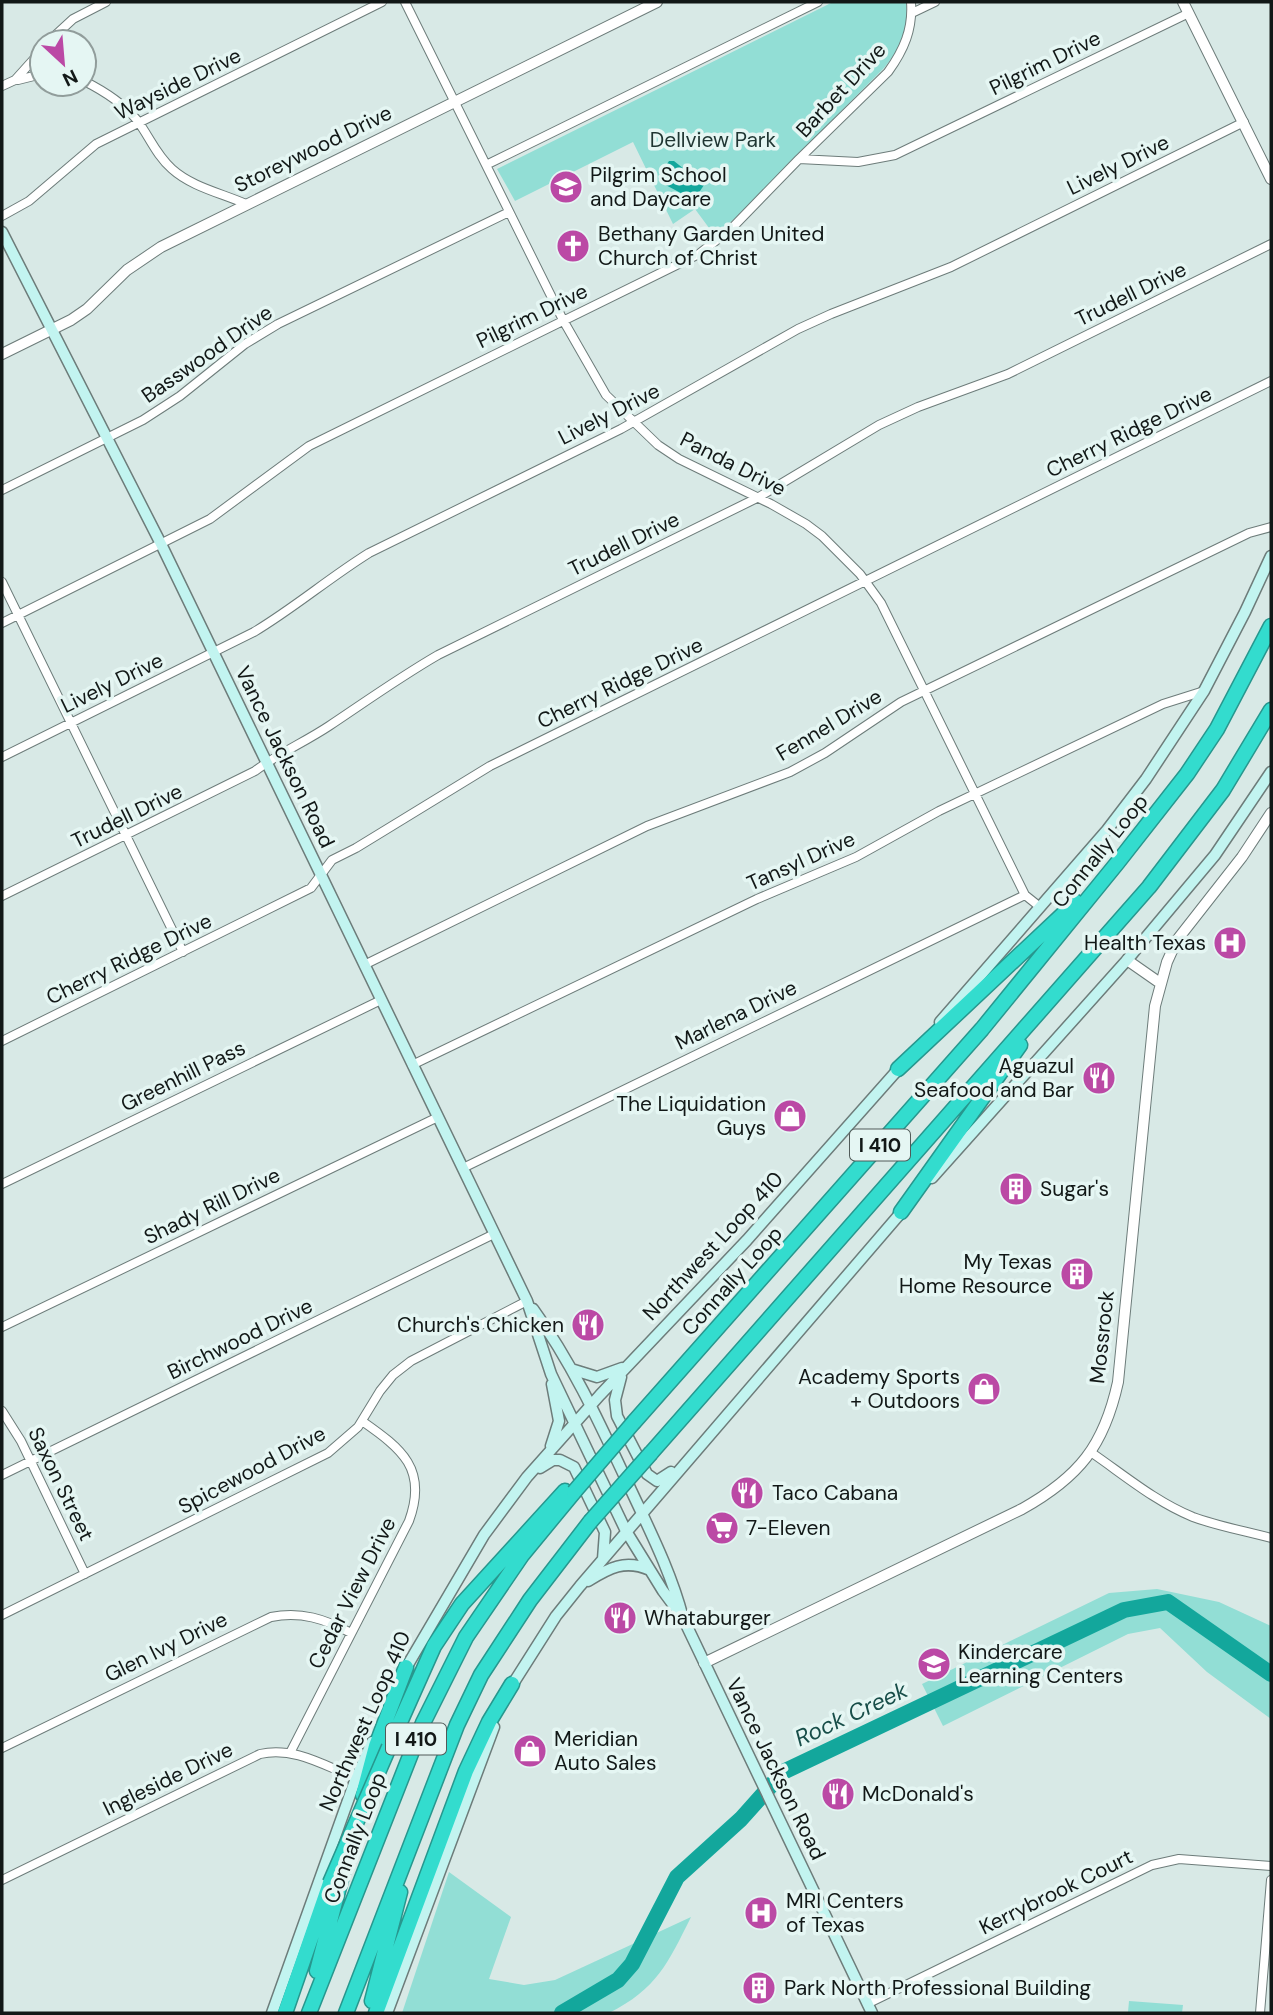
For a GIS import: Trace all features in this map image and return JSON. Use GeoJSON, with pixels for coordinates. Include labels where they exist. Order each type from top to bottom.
{"type":"FeatureCollection","features":[{"type":"Feature","properties":{"kind":"highway","name":"Connally Loop"},"geometry":{"type":"LineString","coordinates":[[307,2013],[423,1723],[466,1637],[522,1555],[573,1488],[982,1029],[1118,862],[1187,774],[1210,740],[1271,626]]}},
{"type":"Feature","properties":{"kind":"highway","name":"I 410"},"geometry":{"type":"LineString","coordinates":[[346,2013],[457,1726],[481,1675],[530,1600],[590,1522],[1149,887],[1223,790],[1271,710]]}},
{"type":"Feature","properties":{"kind":"highway"},"geometry":{"type":"LineString","coordinates":[[898,1069],[1118,862]]}},
{"type":"Feature","properties":{"kind":"highway"},"geometry":{"type":"LineString","coordinates":[[901,1212],[1052,998]]}},
{"type":"Feature","properties":{"kind":"highway"},"geometry":{"type":"LineString","coordinates":[[285,2013],[330,1883],[434,1646],[462,1604],[546,1509],[573,1488]]}},
{"type":"Feature","properties":{"kind":"highway"},"geometry":{"type":"LineString","coordinates":[[307,2013],[376,1746],[405,1667]]}},
{"type":"Feature","properties":{"kind":"highway"},"geometry":{"type":"LineString","coordinates":[[376,2013],[466,1771],[489,1722],[512,1684]]}},
{"type":"Feature","properties":{"kind":"highway"},"geometry":{"type":"LineString","coordinates":[[369,2013],[411,1842]]}},
{"type":"Feature","properties":{"kind":"main road","name":"Vance Jackson Road"},"geometry":{"type":"LineString","coordinates":[[2,232],[161,544],[527,1301],[551,1374],[626,1531],[682,1618],[870,2008]]}},
{"type":"Feature","properties":{"kind":"main road","name":"Northwest Loop 410"},"geometry":{"type":"LineString","coordinates":[[272,2013],[356,1778],[405,1667],[484,1535],[549,1451],[747,1240],[1132,799],[1204,691],[1271,556]]}},
{"type":"Feature","properties":{"kind":"main road"},"geometry":{"type":"LineString","coordinates":[[387,2013],[475,1773],[512,1684],[556,1616],[901,1212],[1127,960],[1214,855],[1271,772]]}},
{"type":"Feature","properties":{"kind":"main road","name":"Vance Jackson Road"},"geometry":{"type":"LineString","coordinates":[[527,1301],[553,1336],[591,1405],[672,1578],[682,1618]]}},
{"type":"Feature","properties":{"kind":"main road"},"geometry":{"type":"LineString","coordinates":[[626,1368],[617,1388],[617,1416],[647,1474],[657,1481],[663,1479],[699,1446]]}},
{"type":"Feature","properties":{"kind":"main road"},"geometry":{"type":"LineString","coordinates":[[571,1369],[597,1377],[626,1368]]}},
{"type":"Feature","properties":{"kind":"main road"},"geometry":{"type":"LineString","coordinates":[[549,1451],[559,1420],[551,1374]]}},
{"type":"Feature","properties":{"kind":"main road"},"geometry":{"type":"LineString","coordinates":[[527,1477],[553,1460],[568,1462],[574,1467],[605,1532],[603,1559]]}},
{"type":"Feature","properties":{"kind":"main road"},"geometry":{"type":"LineString","coordinates":[[580,1586],[620,1564],[637,1565],[650,1570]]}},
{"type":"Feature","properties":{"kind":"street"},"geometry":{"type":"LineString","coordinates":[[63,28],[73,19],[106,2]]}},
{"type":"Feature","properties":{"kind":"street","name":"Wayside Drive"},"geometry":{"type":"LineString","coordinates":[[2,216],[29,201],[96,144],[382,2]]}},
{"type":"Feature","properties":{"kind":"street","name":"Panda Drive"},"geometry":{"type":"LineString","coordinates":[[405,2],[563,320],[606,395],[659,445],[679,459],[794,516],[822,536],[867,581],[881,603],[1025,895],[1040,907]]}},
{"type":"Feature","properties":{"kind":"street","name":"Storeywood Drive"},"geometry":{"type":"LineString","coordinates":[[2,354],[87,309],[144,258],[246,204],[657,2]]}},
{"type":"Feature","properties":{"kind":"street"},"geometry":{"type":"LineString","coordinates":[[486,165],[818,2]]}},
{"type":"Feature","properties":{"kind":"street","name":"Barbet Drive"},"geometry":{"type":"LineString","coordinates":[[799,159],[888,72],[900,56],[907,39],[912,13],[911,2]]}},
{"type":"Feature","properties":{"kind":"street"},"geometry":{"type":"LineString","coordinates":[[912,13],[934,2]]}},
{"type":"Feature","properties":{"kind":"street"},"geometry":{"type":"LineString","coordinates":[[1183,2],[1271,179]]}},
{"type":"Feature","properties":{"kind":"street","name":"Pilgrim Drive"},"geometry":{"type":"LineString","coordinates":[[2,623],[210,519],[309,446],[687,261],[711,246],[799,159],[858,162],[895,155],[1189,13]]}},
{"type":"Feature","properties":{"kind":"street"},"geometry":{"type":"LineString","coordinates":[[15,80],[28,66]]}},
{"type":"Feature","properties":{"kind":"street"},"geometry":{"type":"LineString","coordinates":[[2,86],[28,77]]}},
{"type":"Feature","properties":{"kind":"street"},"geometry":{"type":"LineString","coordinates":[[98,89],[119,102],[138,122],[160,157],[181,176],[193,184],[246,204]]}},
{"type":"Feature","properties":{"kind":"street","name":"Lively Drive"},"geometry":{"type":"LineString","coordinates":[[2,757],[213,653],[289,612],[341,571],[369,553],[633,422],[799,329],[951,267],[1244,122]]}},
{"type":"Feature","properties":{"kind":"street","name":"Basswood Drive"},"geometry":{"type":"LineString","coordinates":[[2,490],[154,414],[245,344],[278,324],[509,212]]}},
{"type":"Feature","properties":{"kind":"street","name":"Trudell Drive"},"geometry":{"type":"LineString","coordinates":[[2,896],[248,775],[438,655],[759,498],[879,425],[918,407],[1008,374],[1271,244]]}},
{"type":"Feature","properties":{"kind":"street","name":"Cherry Ridge Drive"},"geometry":{"type":"LineString","coordinates":[[2,1041],[311,888],[332,860],[490,766],[1271,381]]}},
{"type":"Feature","properties":{"kind":"street","name":"Fennel Drive"},"geometry":{"type":"LineString","coordinates":[[364,965],[648,826],[790,772],[924,690],[1249,533],[1271,527]]}},
{"type":"Feature","properties":{"kind":"street"},"geometry":{"type":"LineString","coordinates":[[2,582],[183,953]]}},
{"type":"Feature","properties":{"kind":"street","name":"Tansyl Drive"},"geometry":{"type":"LineString","coordinates":[[412,1065],[757,899],[856,857],[975,793],[1163,704],[1204,691]]}},
{"type":"Feature","properties":{"kind":"street","name":"Mossrock"},"geometry":{"type":"LineString","coordinates":[[704,1663],[1022,1509],[1069,1478],[1092,1453],[1107,1423],[1118,1382],[1155,1006],[1160,983],[1177,940],[1242,857],[1271,813]]}},
{"type":"Feature","properties":{"kind":"street","name":"Marlena Drive"},"geometry":{"type":"LineString","coordinates":[[463,1168],[1025,895]]}},
{"type":"Feature","properties":{"kind":"street"},"geometry":{"type":"LineString","coordinates":[[1127,960],[1160,983]]}},
{"type":"Feature","properties":{"kind":"street","name":"Greenhill Pass"},"geometry":{"type":"LineString","coordinates":[[2,1184],[381,1000]]}},
{"type":"Feature","properties":{"kind":"street","name":"Shady Rill Drive"},"geometry":{"type":"LineString","coordinates":[[2,1328],[438,1117]]}},
{"type":"Feature","properties":{"kind":"street","name":"Birchwood Drive"},"geometry":{"type":"LineString","coordinates":[[2,1475],[494,1234]]}},
{"type":"Feature","properties":{"kind":"street","name":"Spicewood Drive"},"geometry":{"type":"LineString","coordinates":[[2,1615],[310,1464],[336,1447],[362,1421],[380,1391],[411,1360],[527,1301]]}},
{"type":"Feature","properties":{"kind":"street","name":"Saxon Street"},"geometry":{"type":"LineString","coordinates":[[2,1411],[31,1460],[85,1574]]}},
{"type":"Feature","properties":{"kind":"street","name":"Cedar View Drive"},"geometry":{"type":"LineString","coordinates":[[290,1753],[409,1521],[416,1492],[413,1472],[405,1456],[391,1441],[362,1421]]}},
{"type":"Feature","properties":{"kind":"street"},"geometry":{"type":"LineString","coordinates":[[1092,1453],[1180,1511],[1271,1538]]}},
{"type":"Feature","properties":{"kind":"street","name":"Glen Ivy Drive"},"geometry":{"type":"LineString","coordinates":[[2,1748],[271,1617],[299,1614],[334,1624],[351,1633]]}},
{"type":"Feature","properties":{"kind":"street","name":"Ingleside Drive"},"geometry":{"type":"LineString","coordinates":[[2,1880],[249,1759],[270,1752],[290,1753],[356,1778]]}},
{"type":"Feature","properties":{"kind":"street","name":"Kerrybrook Court"},"geometry":{"type":"LineString","coordinates":[[870,2008],[1152,1865],[1179,1859],[1271,1866]]}},
{"type":"Feature","properties":{"kind":"street"},"geometry":{"type":"LineString","coordinates":[[1260,2013],[1270,1918],[1271,1880]]}},
{"type":"Feature","properties":{"kind":"green space","name":"Dellview Park"},"geometry":{"type":"Polygon","coordinates":[[[833,2],[906,2],[905,29],[895,53],[884,68],[715,236],[695,209],[673,224],[633,142],[515,201],[497,169],[833,2]]]}},
{"type":"Feature","properties":{"kind":"green space"},"geometry":{"type":"Polygon","coordinates":[[[1157,1589],[1219,1602],[1271,1626],[1271,1719],[1207,1672],[1160,1628],[1128,1634],[943,1726],[922,1684],[1109,1593],[1157,1589]]]}},
{"type":"Feature","properties":{"kind":"green space"},"geometry":{"type":"Polygon","coordinates":[[[449,1872],[511,1917],[489,1979],[524,1985],[555,1980],[691,1917],[668,1961],[650,1984],[609,2013],[402,2013],[449,1872]]]}},
{"type":"Feature","properties":{"kind":"green space"},"geometry":{"type":"Polygon","coordinates":[[[1129,2001],[1183,2005],[1182,2013],[1126,2013],[1129,2001]]]}},
{"type":"Feature","properties":{"kind":"shaded area"},"geometry":{"type":"Polygon","coordinates":[[[669,161],[674,161],[704,185],[694,200],[660,182],[658,178],[669,161]]]}},
{"type":"Feature","properties":{"kind":"waterway","name":"Rock Creek"},"geometry":{"type":"LineString","coordinates":[[562,2013],[618,1980],[632,1964],[677,1877],[741,1819],[783,1772],[1124,1610],[1168,1602],[1271,1674]]}},
{"type":"Feature","properties":{"kind":"place","name":"Pilgrim School and Daycare"},"geometry":{"type":"Point","coordinates":[566,187]}},
{"type":"Feature","properties":{"kind":"place","name":"Bethany Garden United Church of Christ"},"geometry":{"type":"Point","coordinates":[573,246]}},
{"type":"Feature","properties":{"kind":"place","name":"Health Texas"},"geometry":{"type":"Point","coordinates":[1230,943]}},
{"type":"Feature","properties":{"kind":"place","name":"Aguazul Seafood and Bar"},"geometry":{"type":"Point","coordinates":[1099,1078]}},
{"type":"Feature","properties":{"kind":"place","name":"The Liquidation Guys"},"geometry":{"type":"Point","coordinates":[790,1116]}},
{"type":"Feature","properties":{"kind":"place","name":"Sugar's"},"geometry":{"type":"Point","coordinates":[1016,1189]}},
{"type":"Feature","properties":{"kind":"place","name":"My Texas Home Resource"},"geometry":{"type":"Point","coordinates":[1077,1274]}},
{"type":"Feature","properties":{"kind":"place","name":"Church's Chicken"},"geometry":{"type":"Point","coordinates":[588,1325]}},
{"type":"Feature","properties":{"kind":"place","name":"Academy Sports + Outdoors"},"geometry":{"type":"Point","coordinates":[984,1389]}},
{"type":"Feature","properties":{"kind":"place","name":"Taco Cabana"},"geometry":{"type":"Point","coordinates":[747,1493]}},
{"type":"Feature","properties":{"kind":"place","name":"7-Eleven"},"geometry":{"type":"Point","coordinates":[722,1528]}},
{"type":"Feature","properties":{"kind":"place","name":"Whataburger"},"geometry":{"type":"Point","coordinates":[620,1618]}},
{"type":"Feature","properties":{"kind":"place","name":"Kindercare Learning Centers"},"geometry":{"type":"Point","coordinates":[934,1664]}},
{"type":"Feature","properties":{"kind":"place","name":"Meridian Auto Sales"},"geometry":{"type":"Point","coordinates":[530,1751]}},
{"type":"Feature","properties":{"kind":"place","name":"McDonald's"},"geometry":{"type":"Point","coordinates":[838,1794]}},
{"type":"Feature","properties":{"kind":"place","name":"MRI Centers of Texas"},"geometry":{"type":"Point","coordinates":[761,1913]}},
{"type":"Feature","properties":{"kind":"place","name":"Park North Professional Building"},"geometry":{"type":"Point","coordinates":[759,1988]}}]}
